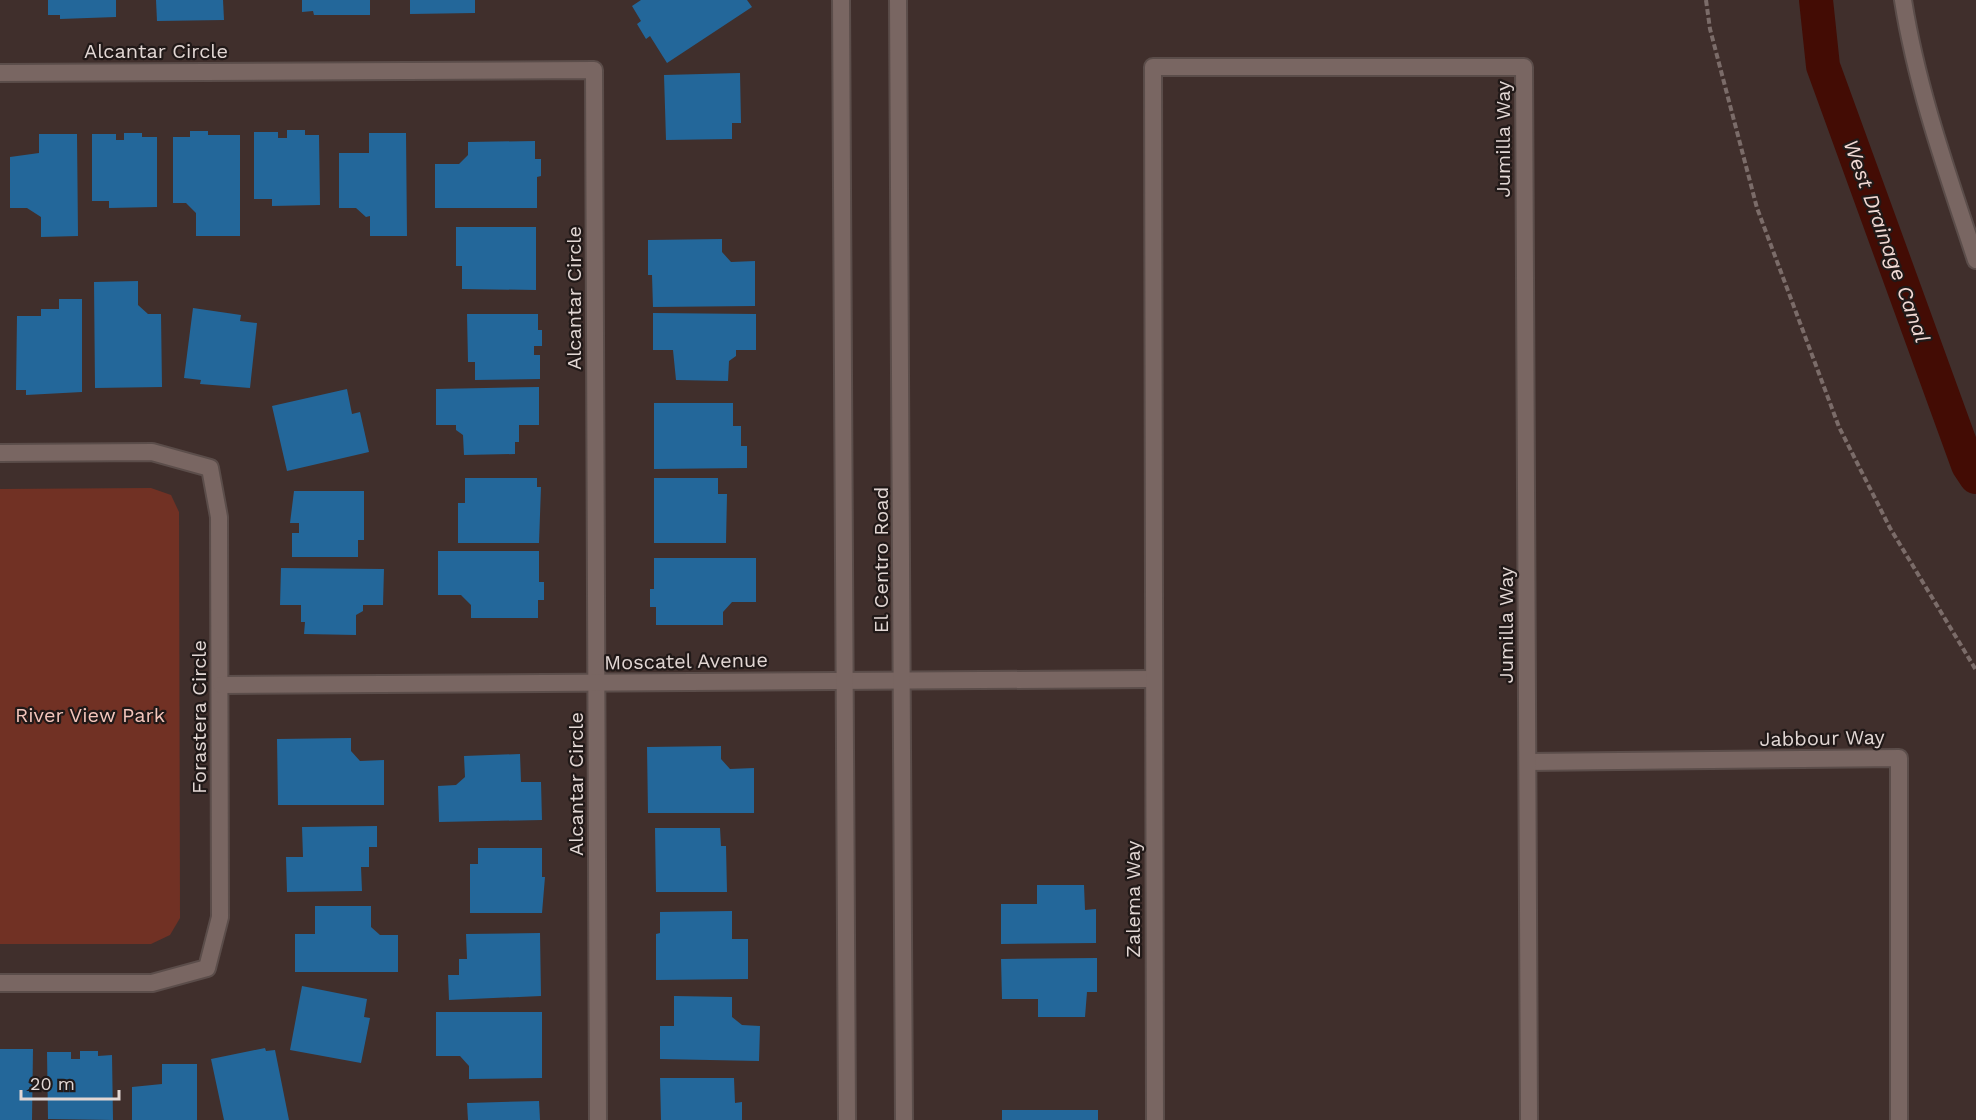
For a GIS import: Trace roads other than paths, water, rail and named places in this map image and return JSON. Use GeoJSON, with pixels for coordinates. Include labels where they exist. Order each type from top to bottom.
{"type":"FeatureCollection","features":[{"type":"Feature","properties":{"kind":"street","name":"El Centro Road"},"geometry":{"type":"LineString","coordinates":[[841,0],[847,1120]]}},
{"type":"Feature","properties":{"kind":"street","name":"El Centro Road"},"geometry":{"type":"LineString","coordinates":[[898,0],[904,1120]]}},
{"type":"Feature","properties":{"kind":"street"},"geometry":{"type":"LineString","coordinates":[[1903,0],[1910,43],[1940,152],[1976,260]]}},
{"type":"Feature","properties":{"kind":"street","name":"Jumilla Way"},"geometry":{"type":"LineString","coordinates":[[1152,679],[1153,67],[1524,67],[1529,1120]]}},
{"type":"Feature","properties":{"kind":"street","name":"Alcantar Circle"},"geometry":{"type":"LineString","coordinates":[[0,73],[594,70],[598,1120]]}},
{"type":"Feature","properties":{"kind":"street","name":"Forastera Circle"},"geometry":{"type":"LineString","coordinates":[[0,453],[152,452],[210,468],[219,517],[221,685],[220,917],[207,968],[152,983],[0,984]]}},
{"type":"Feature","properties":{"kind":"street","name":"Moscatel Avenue"},"geometry":{"type":"LineString","coordinates":[[221,685],[1152,679]]}},
{"type":"Feature","properties":{"kind":"street","name":"Zalema Way"},"geometry":{"type":"LineString","coordinates":[[1152,679],[1155,1120]]}},
{"type":"Feature","properties":{"kind":"street","name":"Jabbour Way"},"geometry":{"type":"LineString","coordinates":[[1528,762],[1899,758],[1899,1120]]}},
{"type":"Feature","properties":{"kind":"waterway","name":"West Drainage Canal"},"geometry":{"type":"LineString","coordinates":[[1816,0],[1823,66],[1968,465],[1976,477]]}},
{"type":"Feature","properties":{"kind":"park label","name":"River View Park"},"geometry":{"type":"Point","coordinates":[90,715]}}]}
